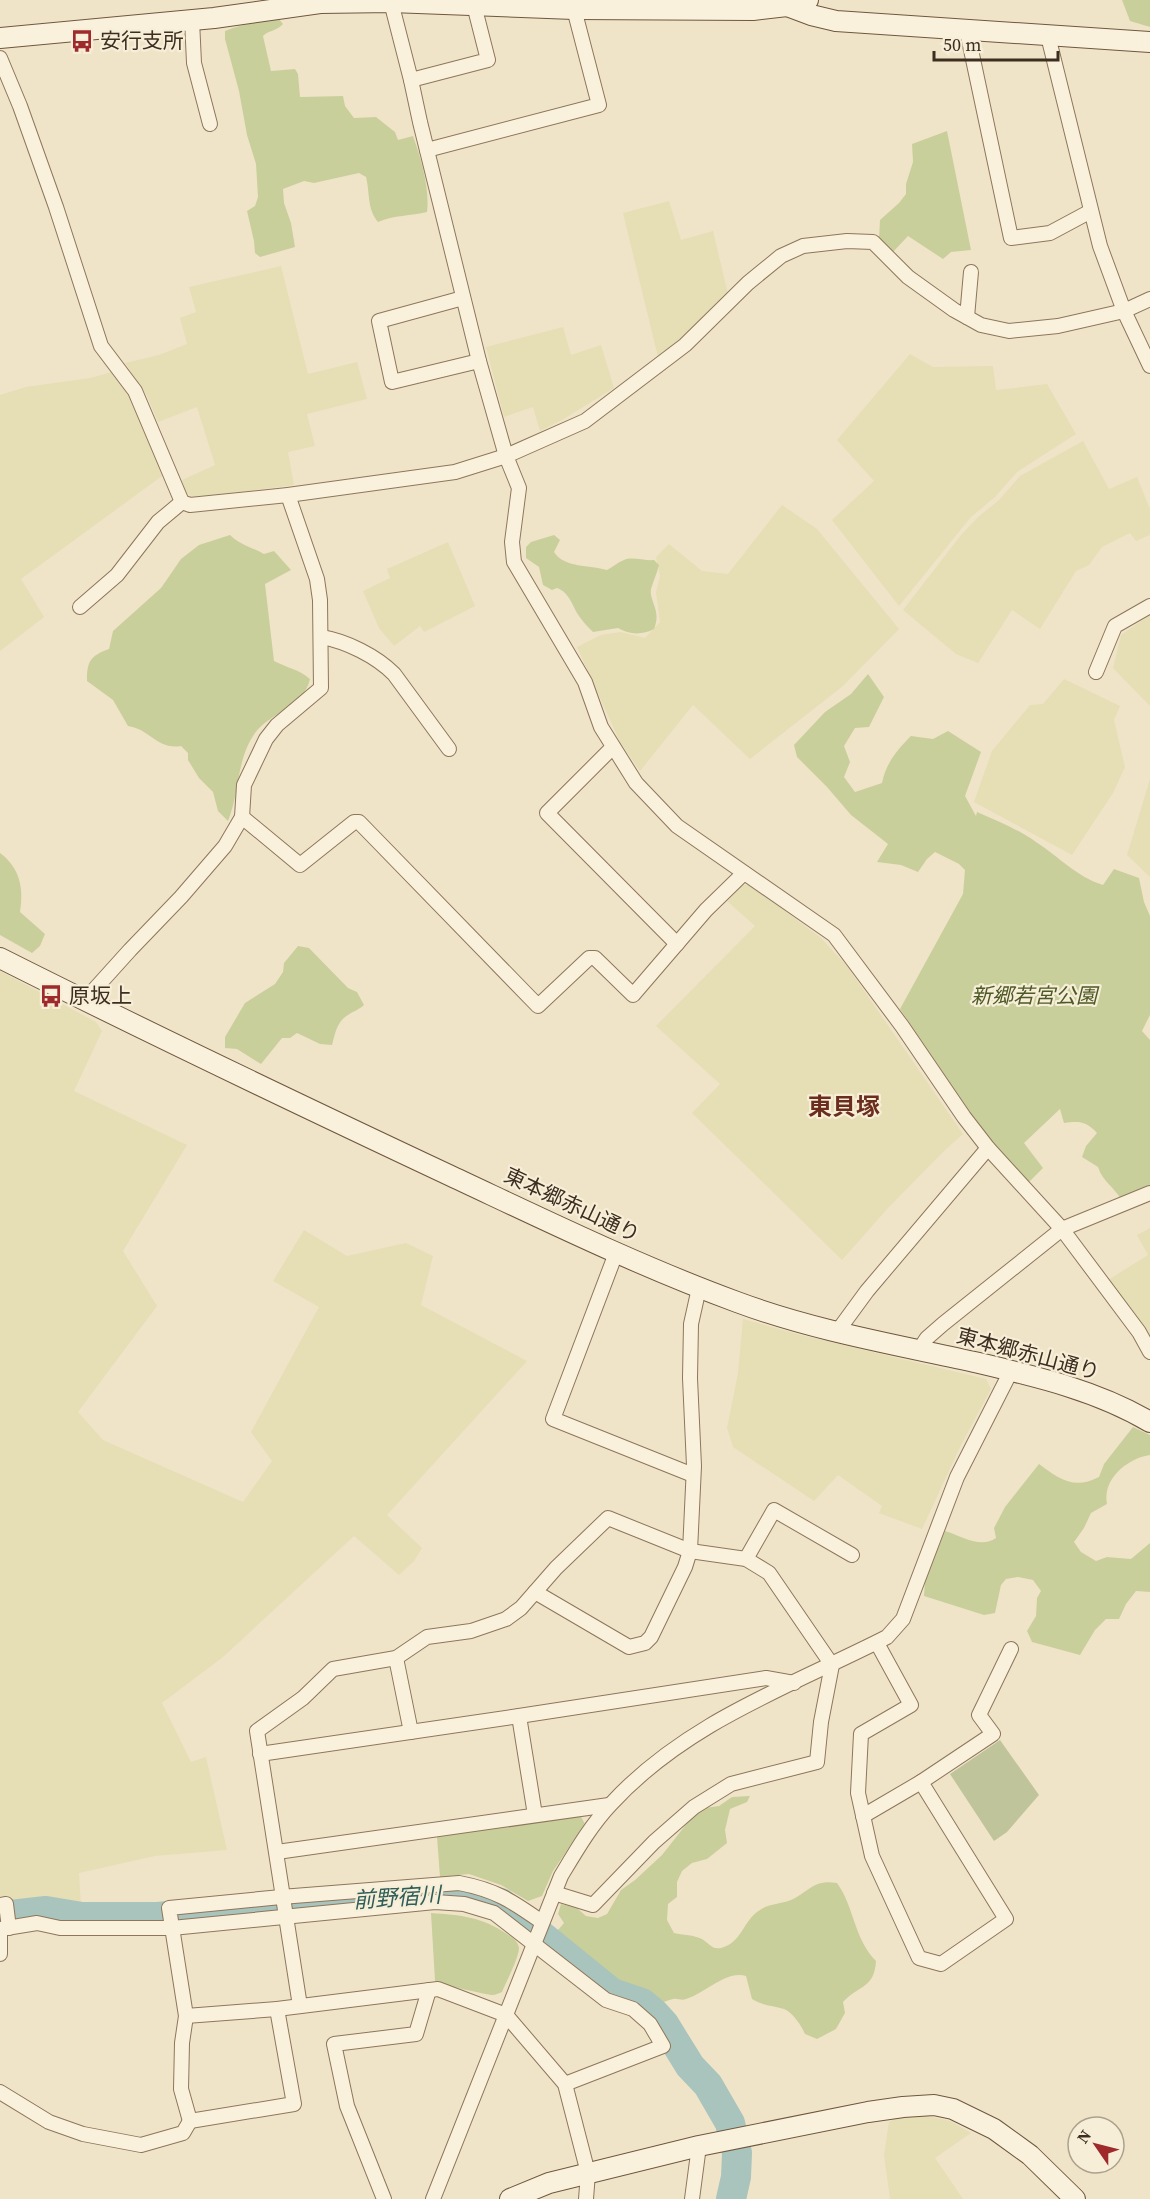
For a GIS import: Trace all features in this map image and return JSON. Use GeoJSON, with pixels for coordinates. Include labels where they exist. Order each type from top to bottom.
{"type":"FeatureCollection","features":[{"type":"Feature","properties":{"kind":"street"},"geometry":{"type":"LineString","coordinates":[[391,2],[479,361],[506,456],[519,488],[512,543],[514,562],[585,681],[601,727],[636,783],[668,817],[834,935],[902,1026],[964,1117],[988,1148],[1062,1228],[1139,1332],[1150,1352]]}},
{"type":"Feature","properties":{"kind":"street"},"geometry":{"type":"LineString","coordinates":[[0,38],[192,20],[320,3],[545,4],[574,9],[753,10],[799,2],[811,15],[836,21],[1150,42]]}},
{"type":"Feature","properties":{"kind":"street"},"geometry":{"type":"LineString","coordinates":[[411,80],[488,60],[474,5]]}},
{"type":"Feature","properties":{"kind":"street"},"geometry":{"type":"LineString","coordinates":[[427,150],[599,105],[574,9]]}},
{"type":"Feature","properties":{"kind":"street"},"geometry":{"type":"LineString","coordinates":[[192,20],[194,63],[210,124]]}},
{"type":"Feature","properties":{"kind":"street"},"geometry":{"type":"LineString","coordinates":[[967,31],[1011,238],[1050,233],[1091,211]]}},
{"type":"Feature","properties":{"kind":"street"},"geometry":{"type":"LineString","coordinates":[[1048,36],[1100,246],[1124,311],[1150,366]]}},
{"type":"Feature","properties":{"kind":"street"},"geometry":{"type":"LineString","coordinates":[[0,58],[20,106],[56,207],[101,346],[135,391],[182,502],[190,505],[217,504],[455,472],[506,456],[585,421],[685,345],[748,283],[781,256],[803,246],[847,241],[873,242],[908,277],[967,317],[981,325],[1009,332],[1058,326],[1124,311],[1150,299]]}},
{"type":"Feature","properties":{"kind":"street"},"geometry":{"type":"LineString","coordinates":[[967,317],[971,272]]}},
{"type":"Feature","properties":{"kind":"street"},"geometry":{"type":"LineString","coordinates":[[463,298],[379,321],[392,381],[479,361]]}},
{"type":"Feature","properties":{"kind":"street"},"geometry":{"type":"LineString","coordinates":[[84,1001],[225,846],[242,817],[244,785],[266,739],[277,725],[321,688],[320,600],[317,579],[288,495]]}},
{"type":"Feature","properties":{"kind":"street"},"geometry":{"type":"LineString","coordinates":[[80,607],[117,575],[158,522],[182,502]]}},
{"type":"Feature","properties":{"kind":"street"},"geometry":{"type":"LineString","coordinates":[[1096,672],[1115,626],[1150,606]]}},
{"type":"Feature","properties":{"kind":"street"},"geometry":{"type":"LineString","coordinates":[[321,637],[337,640],[384,665],[394,674],[449,749]]}},
{"type":"Feature","properties":{"kind":"street"},"geometry":{"type":"LineString","coordinates":[[613,747],[547,813],[677,944]]}},
{"type":"Feature","properties":{"kind":"street"},"geometry":{"type":"LineString","coordinates":[[242,817],[300,864],[354,822],[359,822],[538,1006],[589,958],[595,958],[633,994],[706,910],[744,873]]}},
{"type":"Feature","properties":{"kind":"street","name":"東本郷赤山通り"},"geometry":{"type":"LineString","coordinates":[[0,958],[351,1130],[616,1253],[699,1288],[786,1318],[837,1332],[1011,1371],[1094,1395],[1150,1422]]}},
{"type":"Feature","properties":{"kind":"street"},"geometry":{"type":"LineString","coordinates":[[837,1332],[867,1290],[988,1148]]}},
{"type":"Feature","properties":{"kind":"street"},"geometry":{"type":"LineString","coordinates":[[919,1350],[927,1338],[943,1324],[1062,1228],[1150,1193]]}},
{"type":"Feature","properties":{"kind":"street"},"geometry":{"type":"LineString","coordinates":[[616,1253],[553,1419],[693,1475]]}},
{"type":"Feature","properties":{"kind":"street"},"geometry":{"type":"LineString","coordinates":[[535,1592],[629,1647],[645,1643],[651,1637],[685,1567],[690,1551],[693,1475],[691,1324],[699,1288]]}},
{"type":"Feature","properties":{"kind":"street"},"geometry":{"type":"LineString","coordinates":[[433,2199],[561,1876],[584,1839],[609,1805],[657,1760],[692,1736],[729,1714],[887,1637],[903,1619],[957,1477],[1011,1371]]}},
{"type":"Feature","properties":{"kind":"street"},"geometry":{"type":"LineString","coordinates":[[746,1559],[774,1510],[852,1555]]}},
{"type":"Feature","properties":{"kind":"street"},"geometry":{"type":"LineString","coordinates":[[300,2006],[281,1897],[277,1852],[257,1731],[303,1698],[333,1669],[396,1658],[427,1637],[471,1631],[506,1619],[521,1608],[608,1518],[690,1551],[746,1559],[769,1573],[832,1665],[821,1722],[817,1762],[731,1784],[694,1807],[654,1842],[593,1905],[554,1893]]}},
{"type":"Feature","properties":{"kind":"street"},"geometry":{"type":"LineString","coordinates":[[877,1643],[911,1705],[861,1734],[858,1793],[872,1856],[920,1958],[941,1964],[1006,1919],[921,1782]]}},
{"type":"Feature","properties":{"kind":"street"},"geometry":{"type":"LineString","coordinates":[[863,1816],[921,1782],[993,1734],[979,1715],[1011,1649]]}},
{"type":"Feature","properties":{"kind":"street"},"geometry":{"type":"LineString","coordinates":[[396,1658],[411,1732]]}},
{"type":"Feature","properties":{"kind":"street"},"geometry":{"type":"LineString","coordinates":[[260,1755],[766,1678],[795,1683]]}},
{"type":"Feature","properties":{"kind":"street"},"geometry":{"type":"LineString","coordinates":[[519,1716],[535,1815]]}},
{"type":"Feature","properties":{"kind":"street"},"geometry":{"type":"LineString","coordinates":[[277,1852],[609,1805]]}},
{"type":"Feature","properties":{"kind":"street"},"geometry":{"type":"LineString","coordinates":[[0,2092],[49,2122],[83,2134],[141,2145],[183,2133],[190,2121],[181,2089],[182,2043],[186,2016],[169,1908],[459,1883],[504,1896],[542,1922]]}},
{"type":"Feature","properties":{"kind":"street"},"geometry":{"type":"LineString","coordinates":[[3,1928],[37,1923],[60,1928],[172,1928],[435,1902],[464,1904],[494,1913],[606,2000],[633,2009],[650,2024],[663,2046],[565,2084]]}},
{"type":"Feature","properties":{"kind":"street"},"geometry":{"type":"LineString","coordinates":[[0,1905],[6,1904],[0,1954]]}},
{"type":"Feature","properties":{"kind":"street"},"geometry":{"type":"LineString","coordinates":[[186,2016],[277,2009],[438,1989],[506,2016],[565,2084],[588,2173],[586,2199]]}},
{"type":"Feature","properties":{"kind":"street"},"geometry":{"type":"LineString","coordinates":[[384,2199],[346,2106],[334,2044],[416,2034],[429,1990]]}},
{"type":"Feature","properties":{"kind":"street"},"geometry":{"type":"LineString","coordinates":[[190,2121],[294,2104],[277,2009]]}},
{"type":"Feature","properties":{"kind":"street"},"geometry":{"type":"LineString","coordinates":[[510,2199],[549,2183],[699,2146],[888,2109],[934,2105],[953,2109],[994,2129],[1030,2155],[1074,2199]]}},
{"type":"Feature","properties":{"kind":"street"},"geometry":{"type":"LineString","coordinates":[[692,2199],[699,2146]]}},
{"type":"Feature","properties":{"kind":"shaded area"},"geometry":{"type":"Polygon","coordinates":[[[669,201],[681,240],[713,231],[728,294],[676,344],[658,357],[623,213],[669,201]]]}},
{"type":"Feature","properties":{"kind":"shaded area"},"geometry":{"type":"Polygon","coordinates":[[[281,266],[308,374],[357,362],[367,399],[307,414],[315,446],[288,452],[294,485],[195,498],[186,493],[182,480],[215,465],[197,407],[158,422],[147,396],[125,363],[159,355],[187,344],[180,318],[196,312],[189,287],[281,266]]]}},
{"type":"Feature","properties":{"kind":"shaded area"},"geometry":{"type":"Polygon","coordinates":[[[563,327],[571,355],[601,345],[614,388],[540,431],[533,407],[504,417],[486,347],[563,327]]]}},
{"type":"Feature","properties":{"kind":"shaded area"},"geometry":{"type":"Polygon","coordinates":[[[910,354],[933,367],[993,366],[996,390],[1047,384],[1076,434],[1017,472],[995,497],[971,517],[899,606],[832,520],[874,481],[837,440],[910,354]]]}},
{"type":"Feature","properties":{"kind":"shaded area"},"geometry":{"type":"Polygon","coordinates":[[[112,372],[125,387],[141,417],[158,458],[162,476],[21,579],[44,617],[0,651],[0,395],[26,387],[90,378],[112,372]]]}},
{"type":"Feature","properties":{"kind":"shaded area"},"geometry":{"type":"Polygon","coordinates":[[[1083,441],[1109,489],[1137,477],[1150,509],[1150,535],[1136,541],[1130,533],[1102,547],[1089,565],[1076,571],[1040,629],[1012,610],[978,663],[956,654],[903,610],[961,535],[999,500],[1020,476],[1083,441]]]}},
{"type":"Feature","properties":{"kind":"shaded area"},"geometry":{"type":"Polygon","coordinates":[[[782,505],[817,529],[899,629],[843,686],[750,759],[693,705],[640,771],[620,742],[577,647],[601,635],[621,632],[645,638],[660,622],[656,592],[660,576],[656,557],[669,544],[702,571],[728,574],[782,505]]]}},
{"type":"Feature","properties":{"kind":"shaded area"},"geometry":{"type":"Polygon","coordinates":[[[448,542],[475,606],[424,632],[420,626],[394,646],[379,628],[363,591],[390,578],[387,569],[448,542]]]}},
{"type":"Feature","properties":{"kind":"shaded area"},"geometry":{"type":"Polygon","coordinates":[[[1150,615],[1150,706],[1113,668],[1121,635],[1150,615]]]}},
{"type":"Feature","properties":{"kind":"shaded area"},"geometry":{"type":"Polygon","coordinates":[[[1064,679],[1120,706],[1114,720],[1125,767],[1113,793],[1072,855],[974,802],[992,751],[1030,705],[1043,704],[1064,679]]]}},
{"type":"Feature","properties":{"kind":"shaded area"},"geometry":{"type":"Polygon","coordinates":[[[1150,779],[1150,877],[1127,855],[1150,779]]]}},
{"type":"Feature","properties":{"kind":"shaded area"},"geometry":{"type":"Polygon","coordinates":[[[749,884],[821,938],[847,966],[963,1134],[888,1208],[842,1260],[692,1113],[720,1084],[656,1026],[755,926],[727,901],[740,886],[749,884]]]}},
{"type":"Feature","properties":{"kind":"shaded area"},"geometry":{"type":"Polygon","coordinates":[[[0,971],[96,1022],[102,1031],[74,1091],[187,1145],[123,1251],[157,1306],[78,1412],[103,1440],[243,1502],[272,1461],[251,1432],[319,1307],[273,1281],[304,1230],[347,1256],[406,1243],[433,1256],[421,1305],[527,1361],[387,1515],[422,1548],[414,1561],[399,1575],[354,1536],[223,1657],[162,1703],[191,1762],[206,1757],[227,1850],[155,1856],[79,1873],[81,1906],[71,1907],[44,1899],[11,1906],[8,1896],[0,1897],[0,971]]]}},
{"type":"Feature","properties":{"kind":"shaded area"},"geometry":{"type":"Polygon","coordinates":[[[1150,1228],[1150,1340],[1108,1280],[1148,1255],[1137,1235],[1150,1228]]]}},
{"type":"Feature","properties":{"kind":"shaded area"},"geometry":{"type":"Polygon","coordinates":[[[743,1319],[986,1379],[991,1389],[961,1445],[922,1529],[879,1513],[882,1506],[838,1475],[814,1501],[733,1447],[727,1428],[738,1373],[743,1319]]]}},
{"type":"Feature","properties":{"kind":"shaded area"},"geometry":{"type":"Polygon","coordinates":[[[923,2115],[950,2121],[971,2133],[935,2158],[963,2199],[890,2199],[884,2155],[889,2122],[900,2116],[923,2115]]]}},
{"type":"Feature","properties":{"kind":"green space"},"geometry":{"type":"Polygon","coordinates":[[[1122,0],[1150,0],[1150,27],[1130,21],[1122,0]]]}},
{"type":"Feature","properties":{"kind":"green space"},"geometry":{"type":"Polygon","coordinates":[[[279,19],[283,24],[263,36],[271,71],[295,69],[298,74],[300,97],[343,96],[345,106],[354,118],[376,117],[395,132],[398,140],[413,136],[426,184],[427,212],[378,222],[370,206],[366,177],[359,173],[314,183],[304,181],[283,189],[284,203],[291,223],[295,247],[260,257],[255,253],[247,211],[255,206],[258,197],[256,164],[247,135],[225,31],[245,24],[279,19]]]}},
{"type":"Feature","properties":{"kind":"green space"},"geometry":{"type":"Polygon","coordinates":[[[947,131],[971,250],[951,252],[943,259],[908,236],[892,253],[879,239],[880,220],[906,194],[906,184],[913,162],[912,144],[947,131]]]}},
{"type":"Feature","properties":{"kind":"green space"},"geometry":{"type":"Polygon","coordinates":[[[230,535],[242,544],[264,554],[274,551],[291,570],[265,584],[274,661],[310,679],[301,696],[262,726],[249,743],[241,765],[235,799],[228,821],[218,811],[213,792],[199,778],[188,760],[188,753],[181,746],[166,745],[128,726],[113,700],[87,681],[91,660],[109,649],[113,631],[161,588],[181,559],[199,545],[230,535]]]}},
{"type":"Feature","properties":{"kind":"green space"},"geometry":{"type":"Polygon","coordinates":[[[554,535],[560,540],[554,552],[564,561],[571,563],[607,570],[627,559],[654,560],[659,565],[651,589],[657,617],[654,629],[641,633],[631,633],[618,628],[593,632],[565,593],[557,588],[552,590],[543,585],[539,567],[526,558],[526,547],[531,542],[554,535]]]}},
{"type":"Feature","properties":{"kind":"green space","name":"新郷若宮公園"},"geometry":{"type":"Polygon","coordinates":[[[868,674],[884,697],[869,727],[855,728],[844,746],[850,762],[844,777],[855,792],[882,783],[893,757],[911,736],[933,739],[948,731],[981,752],[965,796],[976,816],[977,812],[1022,833],[1076,872],[1103,885],[1114,869],[1139,878],[1144,902],[1150,916],[1150,1015],[1142,1031],[1150,1040],[1150,1189],[1121,1199],[1098,1167],[1082,1157],[1086,1146],[1097,1133],[1082,1123],[1064,1123],[1060,1109],[1024,1143],[1043,1168],[1029,1182],[979,1126],[900,1009],[963,894],[965,870],[959,864],[935,852],[918,872],[901,865],[877,862],[888,844],[851,815],[797,757],[794,745],[825,712],[851,694],[868,674]]]}},
{"type":"Feature","properties":{"kind":"green space"},"geometry":{"type":"Polygon","coordinates":[[[0,853],[12,865],[19,879],[20,912],[45,934],[40,946],[32,953],[0,935],[0,853]]]}},
{"type":"Feature","properties":{"kind":"green space"},"geometry":{"type":"Polygon","coordinates":[[[298,946],[309,948],[348,988],[357,992],[364,1005],[341,1021],[332,1045],[320,1044],[297,1033],[290,1038],[282,1038],[261,1064],[237,1049],[225,1048],[225,1037],[245,1003],[275,984],[283,972],[284,963],[298,946]]]}},
{"type":"Feature","properties":{"kind":"green space"},"geometry":{"type":"Polygon","coordinates":[[[1133,1427],[1150,1435],[1150,1455],[1133,1460],[1118,1471],[1109,1486],[1107,1504],[1091,1513],[1074,1542],[1081,1552],[1096,1561],[1107,1557],[1131,1559],[1150,1543],[1150,1592],[1136,1591],[1126,1604],[1119,1619],[1106,1619],[1095,1630],[1080,1655],[1032,1642],[1027,1631],[1036,1616],[1037,1598],[1041,1591],[1033,1580],[1018,1577],[1006,1579],[1001,1585],[995,1613],[984,1615],[924,1596],[925,1581],[945,1531],[977,1542],[996,1538],[994,1528],[1005,1507],[1039,1464],[1067,1481],[1082,1483],[1090,1481],[1099,1477],[1104,1464],[1133,1427]]]}},
{"type":"Feature","properties":{"kind":"green space"},"geometry":{"type":"Polygon","coordinates":[[[1000,1740],[1039,1795],[1007,1832],[994,1841],[950,1774],[1000,1740]]]}},
{"type":"Feature","properties":{"kind":"green space"},"geometry":{"type":"Polygon","coordinates":[[[750,1796],[747,1802],[730,1809],[725,1830],[727,1843],[707,1859],[692,1863],[682,1871],[677,1882],[677,1897],[668,1904],[667,1920],[674,1933],[699,1938],[713,1947],[721,1948],[734,1941],[754,1914],[763,1908],[791,1900],[822,1883],[837,1883],[843,1892],[863,1943],[876,1961],[875,1970],[869,1982],[843,2002],[845,2013],[836,2029],[817,2039],[805,2034],[802,2027],[787,2011],[752,1999],[746,1976],[731,1976],[686,1999],[673,1999],[659,2004],[648,1996],[612,1986],[604,1976],[590,1969],[552,1937],[564,1923],[558,1914],[561,1904],[577,1908],[586,1916],[598,1918],[607,1914],[621,1890],[662,1855],[692,1817],[705,1808],[719,1806],[732,1797],[750,1796]]]}},
{"type":"Feature","properties":{"kind":"green space"},"geometry":{"type":"Polygon","coordinates":[[[580,1815],[585,1824],[553,1871],[542,1896],[528,1901],[501,1885],[469,1874],[440,1877],[437,1837],[580,1815]]]}},
{"type":"Feature","properties":{"kind":"green space"},"geometry":{"type":"Polygon","coordinates":[[[431,1913],[480,1920],[498,1928],[515,1940],[519,1948],[515,1964],[502,1992],[489,1995],[435,1981],[431,1913]]]}},
{"type":"Feature","properties":{"kind":"waterway","name":"前野宿川"},"geometry":{"type":"LineString","coordinates":[[0,1916],[46,1911],[82,1917],[157,1917],[449,1892],[501,1903],[612,1993],[642,2003],[664,2024],[690,2066],[708,2085],[730,2123],[737,2153],[736,2177],[731,2199]]}},
{"type":"Feature","properties":{"kind":"place","name":"安行支所"},"geometry":{"type":"Point","coordinates":[82,41]}},
{"type":"Feature","properties":{"kind":"place","name":"原坂上"},"geometry":{"type":"Point","coordinates":[51,996]}},
{"type":"Feature","properties":{"kind":"district","name":"東貝塚"},"geometry":{"type":"Point","coordinates":[844,1107]}}]}
